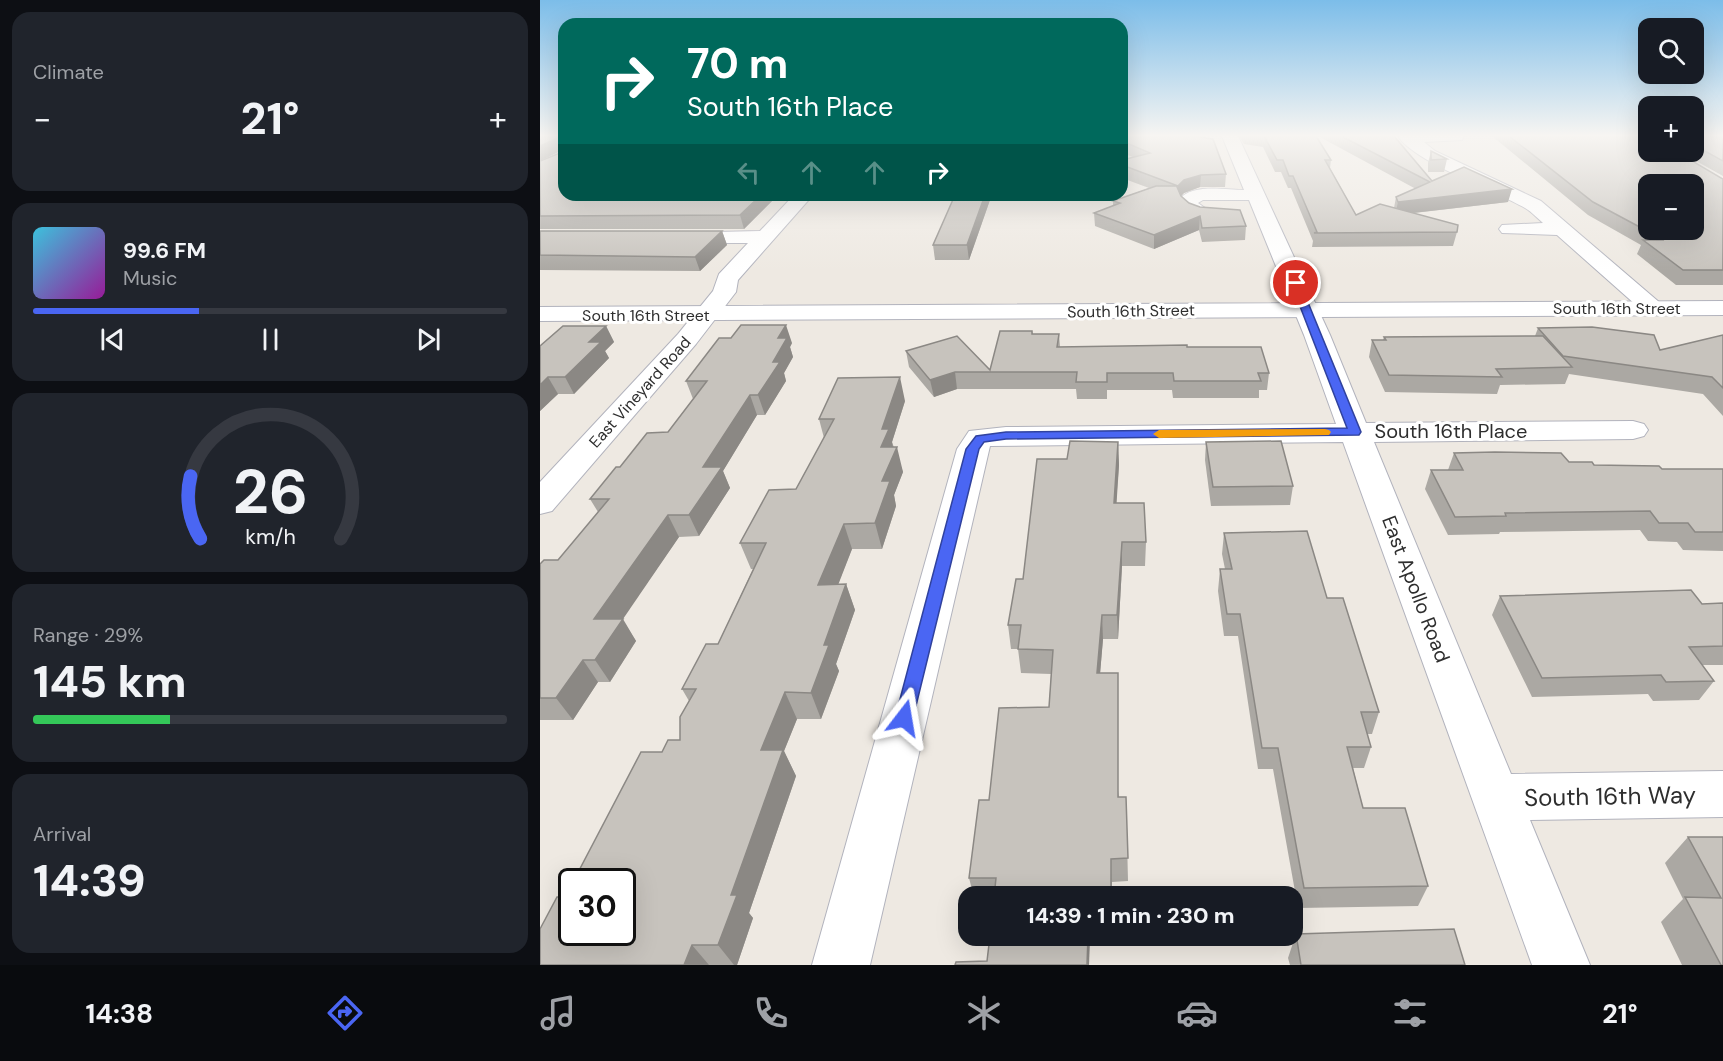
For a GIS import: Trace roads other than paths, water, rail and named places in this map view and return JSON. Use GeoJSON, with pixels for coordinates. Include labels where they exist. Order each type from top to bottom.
{"type":"FeatureCollection","features":[{"type":"Feature","properties":{"kind":"street","name":"East Apollo Road"},"geometry":{"type":"LineString","coordinates":[[1249,181],[1266,215],[1355,432],[1561,965]]}},
{"type":"Feature","properties":{"kind":"street"},"geometry":{"type":"LineString","coordinates":[[1485,181],[1534,205],[1654,308]]}},
{"type":"Feature","properties":{"kind":"street"},"geometry":{"type":"LineString","coordinates":[[1257,195],[1200,195],[1188,200],[1189,207],[1201,213],[1266,215]]}},
{"type":"Feature","properties":{"kind":"street","name":"East Vineyard Road"},"geometry":{"type":"LineString","coordinates":[[540,503],[687,339],[724,292],[727,279],[798,201]]}},
{"type":"Feature","properties":{"kind":"street"},"geometry":{"type":"LineString","coordinates":[[1509,229],[1564,229]]}},
{"type":"Feature","properties":{"kind":"street"},"geometry":{"type":"LineString","coordinates":[[654,237],[764,237]]}},
{"type":"Feature","properties":{"kind":"street","name":"South 16th Street"},"geometry":{"type":"LineString","coordinates":[[540,314],[706,315],[1723,308]]}},
{"type":"Feature","properties":{"kind":"street","name":"South 16th Place"},"geometry":{"type":"LineString","coordinates":[[841,965],[973,449],[980,438],[1634,430]]}},
{"type":"Feature","properties":{"kind":"street","name":"South 16th Way"},"geometry":{"type":"LineString","coordinates":[[1497,797],[1723,795]]}}]}
